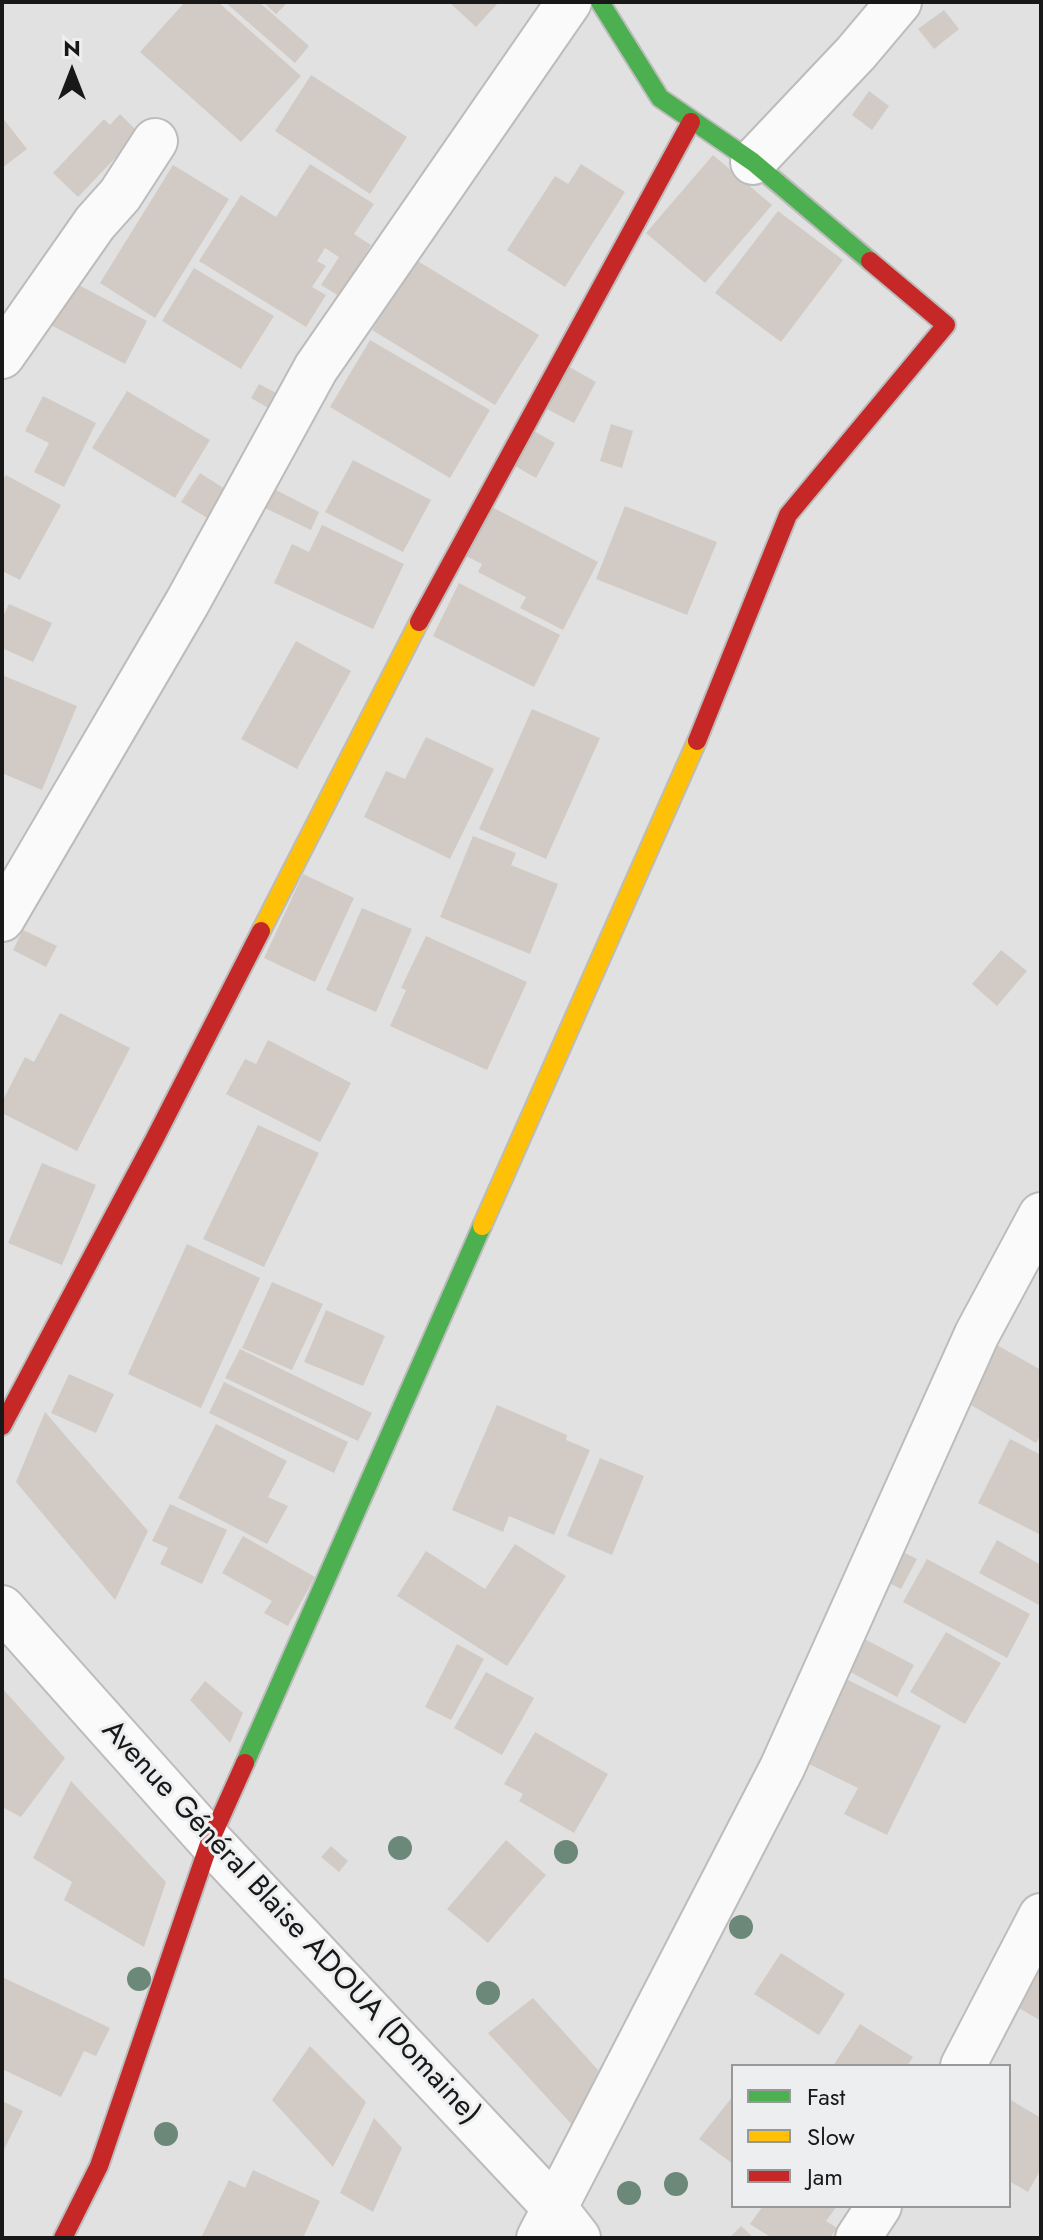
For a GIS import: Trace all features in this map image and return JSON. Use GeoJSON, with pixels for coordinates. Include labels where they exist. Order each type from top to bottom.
{"type":"FeatureCollection","features":[{"type":"Feature","properties":{"kind":"street"},"geometry":{"type":"LineString","coordinates":[[2,919],[187,603],[316,368],[569,2]]}},
{"type":"Feature","properties":{"kind":"street"},"geometry":{"type":"LineString","coordinates":[[63,2238],[99,2166],[210,1841],[706,721],[788,515],[946,325],[753,162],[660,98],[600,2]]}},
{"type":"Feature","properties":{"kind":"street"},"geometry":{"type":"LineString","coordinates":[[753,162],[856,53],[899,2]]}},
{"type":"Feature","properties":{"kind":"street"},"geometry":{"type":"LineString","coordinates":[[2,1426],[154,1140],[444,573],[691,122]]}},
{"type":"Feature","properties":{"kind":"street"},"geometry":{"type":"LineString","coordinates":[[2,356],[95,223],[120,195],[155,141]]}},
{"type":"Feature","properties":{"kind":"street"},"geometry":{"type":"LineString","coordinates":[[557,2228],[782,1768],[977,1334],[1041,1215]]}},
{"type":"Feature","properties":{"kind":"street","name":"Avenue Général Blaise ADOUA (Domaine)"},"geometry":{"type":"LineString","coordinates":[[2,1608],[557,2228]]}},
{"type":"Feature","properties":{"kind":"street"},"geometry":{"type":"LineString","coordinates":[[964,2064],[1041,1916]]}},
{"type":"Feature","properties":{"kind":"street"},"geometry":{"type":"LineString","coordinates":[[858,2238],[878,2208]]}},
{"type":"Feature","properties":{"kind":"building"},"geometry":{"type":"Polygon","coordinates":[[[185,2],[218,2],[301,76],[241,142],[140,52],[185,2]]]}},
{"type":"Feature","properties":{"kind":"building"},"geometry":{"type":"Polygon","coordinates":[[[225,2],[259,2],[309,46],[295,63],[225,2]]]}},
{"type":"Feature","properties":{"kind":"building"},"geometry":{"type":"Polygon","coordinates":[[[263,2],[288,2],[276,14],[263,2]]]}},
{"type":"Feature","properties":{"kind":"building"},"geometry":{"type":"Polygon","coordinates":[[[449,2],[499,2],[476,27],[449,2]]]}},
{"type":"Feature","properties":{"kind":"building"},"geometry":{"type":"Polygon","coordinates":[[[944,10],[959,29],[934,49],[918,29],[944,10]]]}},
{"type":"Feature","properties":{"kind":"building"},"geometry":{"type":"Polygon","coordinates":[[[311,75],[407,137],[370,194],[275,131],[311,75]]]}},
{"type":"Feature","properties":{"kind":"building"},"geometry":{"type":"Polygon","coordinates":[[[869,91],[889,106],[872,130],[852,115],[869,91]]]}},
{"type":"Feature","properties":{"kind":"building"},"geometry":{"type":"Polygon","coordinates":[[[120,114],[139,133],[78,197],[53,173],[104,119],[110,125],[120,114]]]}},
{"type":"Feature","properties":{"kind":"building"},"geometry":{"type":"Polygon","coordinates":[[[2,117],[27,149],[2,168],[2,117]]]}},
{"type":"Feature","properties":{"kind":"building"},"geometry":{"type":"Polygon","coordinates":[[[713,155],[772,205],[705,283],[646,233],[713,155]]]}},
{"type":"Feature","properties":{"kind":"building"},"geometry":{"type":"Polygon","coordinates":[[[310,164],[374,204],[354,234],[371,245],[339,296],[321,285],[339,257],[325,248],[317,261],[326,266],[312,287],[326,295],[306,327],[199,261],[241,195],[276,217],[310,164]]]}},
{"type":"Feature","properties":{"kind":"building"},"geometry":{"type":"Polygon","coordinates":[[[581,164],[625,192],[565,287],[507,250],[555,176],[568,184],[581,164]]]}},
{"type":"Feature","properties":{"kind":"building"},"geometry":{"type":"Polygon","coordinates":[[[173,165],[229,199],[155,318],[100,283],[173,165]]]}},
{"type":"Feature","properties":{"kind":"building"},"geometry":{"type":"Polygon","coordinates":[[[778,211],[843,260],[781,342],[715,293],[778,211]]]}},
{"type":"Feature","properties":{"kind":"building"},"geometry":{"type":"Polygon","coordinates":[[[416,260],[539,335],[495,405],[372,330],[416,260]]]}},
{"type":"Feature","properties":{"kind":"building"},"geometry":{"type":"Polygon","coordinates":[[[194,268],[274,316],[241,369],[162,321],[194,268]]]}},
{"type":"Feature","properties":{"kind":"building"},"geometry":{"type":"Polygon","coordinates":[[[71,281],[147,321],[125,364],[49,324],[71,281]]]}},
{"type":"Feature","properties":{"kind":"building"},"geometry":{"type":"Polygon","coordinates":[[[370,340],[490,410],[450,478],[330,407],[370,340]]]}},
{"type":"Feature","properties":{"kind":"building"},"geometry":{"type":"Polygon","coordinates":[[[566,365],[596,382],[574,423],[543,407],[566,365]]]}},
{"type":"Feature","properties":{"kind":"building"},"geometry":{"type":"Polygon","coordinates":[[[259,384],[280,395],[272,410],[251,398],[259,384]]]}},
{"type":"Feature","properties":{"kind":"building"},"geometry":{"type":"Polygon","coordinates":[[[127,391],[210,440],[175,498],[92,448],[127,391]]]}},
{"type":"Feature","properties":{"kind":"building"},"geometry":{"type":"Polygon","coordinates":[[[43,396],[96,423],[64,487],[34,472],[49,443],[25,431],[43,396]]]}},
{"type":"Feature","properties":{"kind":"building"},"geometry":{"type":"Polygon","coordinates":[[[611,424],[633,431],[622,468],[600,461],[611,424]]]}},
{"type":"Feature","properties":{"kind":"building"},"geometry":{"type":"Polygon","coordinates":[[[534,431],[555,443],[536,478],[515,466],[534,431]]]}},
{"type":"Feature","properties":{"kind":"building"},"geometry":{"type":"Polygon","coordinates":[[[353,460],[431,500],[403,552],[325,512],[353,460]]]}},
{"type":"Feature","properties":{"kind":"building"},"geometry":{"type":"Polygon","coordinates":[[[200,473],[228,491],[209,519],[181,502],[200,473]]]}},
{"type":"Feature","properties":{"kind":"building"},"geometry":{"type":"Polygon","coordinates":[[[6,475],[61,505],[20,580],[2,571],[2,481],[6,475]]]}},
{"type":"Feature","properties":{"kind":"building"},"geometry":{"type":"Polygon","coordinates":[[[272,488],[319,512],[311,530],[263,507],[272,488]]]}},
{"type":"Feature","properties":{"kind":"building"},"geometry":{"type":"Polygon","coordinates":[[[488,505],[598,562],[563,630],[520,608],[526,597],[478,572],[482,564],[462,554],[488,505]]]}},
{"type":"Feature","properties":{"kind":"building"},"geometry":{"type":"Polygon","coordinates":[[[625,506],[717,542],[687,615],[596,579],[625,506]]]}},
{"type":"Feature","properties":{"kind":"building"},"geometry":{"type":"Polygon","coordinates":[[[322,525],[404,564],[373,629],[274,583],[292,544],[309,552],[322,525]]]}},
{"type":"Feature","properties":{"kind":"building"},"geometry":{"type":"Polygon","coordinates":[[[459,583],[560,635],[534,687],[433,636],[459,583]]]}},
{"type":"Feature","properties":{"kind":"building"},"geometry":{"type":"Polygon","coordinates":[[[9,604],[52,623],[33,662],[2,648],[2,618],[9,604]]]}},
{"type":"Feature","properties":{"kind":"building"},"geometry":{"type":"Polygon","coordinates":[[[296,641],[351,671],[297,769],[241,739],[296,641]]]}},
{"type":"Feature","properties":{"kind":"building"},"geometry":{"type":"Polygon","coordinates":[[[2,675],[77,706],[42,790],[2,773],[2,675]]]}},
{"type":"Feature","properties":{"kind":"building"},"geometry":{"type":"Polygon","coordinates":[[[532,709],[600,738],[546,859],[479,829],[532,709]]]}},
{"type":"Feature","properties":{"kind":"building"},"geometry":{"type":"Polygon","coordinates":[[[426,737],[494,769],[450,859],[364,817],[386,771],[405,779],[426,737]]]}},
{"type":"Feature","properties":{"kind":"building"},"geometry":{"type":"Polygon","coordinates":[[[473,836],[516,853],[511,865],[558,884],[530,954],[440,917],[473,836]]]}},
{"type":"Feature","properties":{"kind":"building"},"geometry":{"type":"Polygon","coordinates":[[[303,874],[354,898],[315,982],[264,958],[303,874]]]}},
{"type":"Feature","properties":{"kind":"building"},"geometry":{"type":"Polygon","coordinates":[[[362,908],[412,929],[376,1012],[326,990],[362,908]]]}},
{"type":"Feature","properties":{"kind":"building"},"geometry":{"type":"Polygon","coordinates":[[[23,930],[57,946],[46,967],[13,950],[23,930]]]}},
{"type":"Feature","properties":{"kind":"building"},"geometry":{"type":"Polygon","coordinates":[[[426,936],[527,982],[487,1070],[390,1026],[406,990],[401,988],[426,936]]]}},
{"type":"Feature","properties":{"kind":"building"},"geometry":{"type":"Polygon","coordinates":[[[1001,950],[1027,971],[997,1006],[972,984],[1001,950]]]}},
{"type":"Feature","properties":{"kind":"building"},"geometry":{"type":"Polygon","coordinates":[[[60,1013],[130,1048],[77,1151],[2,1113],[2,1102],[25,1057],[34,1062],[60,1013]]]}},
{"type":"Feature","properties":{"kind":"building"},"geometry":{"type":"Polygon","coordinates":[[[268,1040],[351,1083],[320,1142],[226,1094],[245,1059],[256,1064],[268,1040]]]}},
{"type":"Feature","properties":{"kind":"building"},"geometry":{"type":"Polygon","coordinates":[[[258,1125],[319,1153],[264,1267],[203,1239],[258,1125]]]}},
{"type":"Feature","properties":{"kind":"building"},"geometry":{"type":"Polygon","coordinates":[[[42,1163],[96,1185],[62,1265],[8,1243],[42,1163]]]}},
{"type":"Feature","properties":{"kind":"building"},"geometry":{"type":"Polygon","coordinates":[[[187,1244],[260,1278],[201,1408],[128,1374],[187,1244]]]}},
{"type":"Feature","properties":{"kind":"building"},"geometry":{"type":"Polygon","coordinates":[[[272,1282],[323,1304],[292,1370],[242,1348],[272,1282]]]}},
{"type":"Feature","properties":{"kind":"building"},"geometry":{"type":"Polygon","coordinates":[[[326,1310],[385,1336],[363,1386],[304,1362],[326,1310]]]}},
{"type":"Feature","properties":{"kind":"building"},"geometry":{"type":"Polygon","coordinates":[[[997,1345],[1041,1370],[1041,1435],[1036,1443],[964,1401],[997,1345]]]}},
{"type":"Feature","properties":{"kind":"building"},"geometry":{"type":"Polygon","coordinates":[[[240,1349],[372,1413],[358,1441],[225,1378],[240,1349]]]}},
{"type":"Feature","properties":{"kind":"building"},"geometry":{"type":"Polygon","coordinates":[[[69,1374],[114,1394],[96,1433],[51,1413],[69,1374]]]}},
{"type":"Feature","properties":{"kind":"building"},"geometry":{"type":"Polygon","coordinates":[[[224,1382],[348,1442],[334,1473],[209,1413],[224,1382]]]}},
{"type":"Feature","properties":{"kind":"building"},"geometry":{"type":"Polygon","coordinates":[[[497,1405],[567,1435],[566,1440],[590,1450],[554,1535],[509,1516],[503,1532],[452,1510],[497,1405]]]}},
{"type":"Feature","properties":{"kind":"building"},"geometry":{"type":"Polygon","coordinates":[[[45,1412],[148,1531],[115,1600],[16,1482],[45,1412]]]}},
{"type":"Feature","properties":{"kind":"building"},"geometry":{"type":"Polygon","coordinates":[[[216,1424],[287,1461],[268,1497],[288,1506],[267,1544],[178,1498],[216,1424]]]}},
{"type":"Feature","properties":{"kind":"building"},"geometry":{"type":"Polygon","coordinates":[[[1010,1439],[1041,1455],[1041,1535],[978,1503],[1010,1439]]]}},
{"type":"Feature","properties":{"kind":"building"},"geometry":{"type":"Polygon","coordinates":[[[600,1458],[644,1476],[612,1555],[567,1536],[600,1458]]]}},
{"type":"Feature","properties":{"kind":"building"},"geometry":{"type":"Polygon","coordinates":[[[170,1504],[227,1530],[202,1584],[160,1564],[168,1548],[152,1541],[170,1504]]]}},
{"type":"Feature","properties":{"kind":"building"},"geometry":{"type":"Polygon","coordinates":[[[243,1536],[315,1577],[288,1626],[264,1613],[272,1601],[222,1573],[243,1536]]]}},
{"type":"Feature","properties":{"kind":"building"},"geometry":{"type":"Polygon","coordinates":[[[997,1540],[1041,1565],[1041,1606],[979,1573],[997,1540]]]}},
{"type":"Feature","properties":{"kind":"building"},"geometry":{"type":"Polygon","coordinates":[[[515,1544],[566,1576],[507,1666],[397,1596],[426,1551],[485,1589],[515,1544]]]}},
{"type":"Feature","properties":{"kind":"building"},"geometry":{"type":"Polygon","coordinates":[[[899,1550],[917,1559],[901,1589],[883,1580],[899,1550]]]}},
{"type":"Feature","properties":{"kind":"building"},"geometry":{"type":"Polygon","coordinates":[[[927,1559],[1030,1614],[1007,1658],[903,1602],[927,1559]]]}},
{"type":"Feature","properties":{"kind":"building"},"geometry":{"type":"Polygon","coordinates":[[[946,1632],[1001,1663],[965,1724],[910,1692],[946,1632]]]}},
{"type":"Feature","properties":{"kind":"building"},"geometry":{"type":"Polygon","coordinates":[[[859,1636],[914,1665],[897,1697],[843,1668],[859,1636]]]}},
{"type":"Feature","properties":{"kind":"building"},"geometry":{"type":"Polygon","coordinates":[[[457,1644],[484,1659],[451,1720],[425,1707],[457,1644]]]}},
{"type":"Feature","properties":{"kind":"building"},"geometry":{"type":"Polygon","coordinates":[[[486,1672],[534,1698],[502,1755],[454,1728],[486,1672]]]}},
{"type":"Feature","properties":{"kind":"building"},"geometry":{"type":"Polygon","coordinates":[[[846,1679],[941,1726],[887,1835],[844,1814],[858,1788],[805,1762],[846,1679]]]}},
{"type":"Feature","properties":{"kind":"building"},"geometry":{"type":"Polygon","coordinates":[[[205,1681],[243,1713],[230,1743],[190,1700],[205,1681]]]}},
{"type":"Feature","properties":{"kind":"building"},"geometry":{"type":"Polygon","coordinates":[[[2,1688],[65,1758],[21,1817],[2,1807],[2,1688]]]}},
{"type":"Feature","properties":{"kind":"building"},"geometry":{"type":"Polygon","coordinates":[[[535,1732],[608,1774],[574,1833],[519,1801],[523,1794],[504,1784],[535,1732]]]}},
{"type":"Feature","properties":{"kind":"building"},"geometry":{"type":"Polygon","coordinates":[[[71,1781],[166,1882],[144,1947],[64,1900],[72,1882],[33,1858],[71,1781]]]}},
{"type":"Feature","properties":{"kind":"building"},"geometry":{"type":"Polygon","coordinates":[[[506,1840],[546,1875],[488,1943],[447,1909],[506,1840]]]}},
{"type":"Feature","properties":{"kind":"building"},"geometry":{"type":"Polygon","coordinates":[[[331,1846],[348,1861],[339,1872],[321,1857],[331,1846]]]}},
{"type":"Feature","properties":{"kind":"building"},"geometry":{"type":"Polygon","coordinates":[[[781,1953],[845,1994],[819,2035],[754,1994],[781,1953]]]}},
{"type":"Feature","properties":{"kind":"building"},"geometry":{"type":"Polygon","coordinates":[[[1041,1960],[1041,2021],[1014,2005],[1041,1960]]]}},
{"type":"Feature","properties":{"kind":"building"},"geometry":{"type":"Polygon","coordinates":[[[2,1977],[110,2028],[96,2056],[84,2051],[61,2097],[2,2069],[2,1977]]]}},
{"type":"Feature","properties":{"kind":"building"},"geometry":{"type":"Polygon","coordinates":[[[533,1998],[598,2070],[574,2127],[488,2033],[533,1998]]]}},
{"type":"Feature","properties":{"kind":"building"},"geometry":{"type":"Polygon","coordinates":[[[860,2024],[913,2057],[908,2064],[834,2064],[860,2024]]]}},
{"type":"Feature","properties":{"kind":"building"},"geometry":{"type":"Polygon","coordinates":[[[310,2046],[366,2102],[333,2167],[272,2100],[310,2046]]]}},
{"type":"Feature","properties":{"kind":"building"},"geometry":{"type":"Polygon","coordinates":[[[731,2099],[731,2163],[699,2139],[731,2099]]]}},
{"type":"Feature","properties":{"kind":"building"},"geometry":{"type":"Polygon","coordinates":[[[1011,2100],[1041,2118],[1041,2169],[1028,2192],[1011,2182],[1011,2100]]]}},
{"type":"Feature","properties":{"kind":"building"},"geometry":{"type":"Polygon","coordinates":[[[2,2101],[23,2111],[2,2154],[2,2101]]]}},
{"type":"Feature","properties":{"kind":"building"},"geometry":{"type":"Polygon","coordinates":[[[374,2118],[402,2148],[373,2212],[340,2193],[374,2118]]]}},
{"type":"Feature","properties":{"kind":"building"},"geometry":{"type":"Polygon","coordinates":[[[253,2170],[320,2201],[303,2238],[201,2238],[229,2180],[245,2188],[253,2170]]]}},
{"type":"Feature","properties":{"kind":"building"},"geometry":{"type":"Polygon","coordinates":[[[762,2208],[836,2208],[826,2221],[837,2228],[830,2238],[772,2238],[750,2224],[762,2208]]]}},
{"type":"Feature","properties":{"kind":"building"},"geometry":{"type":"Polygon","coordinates":[[[741,2226],[754,2238],[729,2238],[741,2226]]]}},
{"type":"Feature","properties":{"kind":"traffic: fast"},"geometry":{"type":"LineString","coordinates":[[600,2],[660,98],[753,162],[870,261]]}},
{"type":"Feature","properties":{"kind":"traffic: fast"},"geometry":{"type":"LineString","coordinates":[[245,1763],[482,1226]]}},
{"type":"Feature","properties":{"kind":"traffic: slow"},"geometry":{"type":"LineString","coordinates":[[261,931],[419,622]]}},
{"type":"Feature","properties":{"kind":"traffic: slow"},"geometry":{"type":"LineString","coordinates":[[482,1226],[697,741]]}},
{"type":"Feature","properties":{"kind":"traffic: jam"},"geometry":{"type":"LineString","coordinates":[[419,622],[691,122]]}},
{"type":"Feature","properties":{"kind":"traffic: jam"},"geometry":{"type":"LineString","coordinates":[[697,741],[788,515],[946,325],[870,261]]}},
{"type":"Feature","properties":{"kind":"traffic: jam"},"geometry":{"type":"LineString","coordinates":[[2,1426],[261,931]]}},
{"type":"Feature","properties":{"kind":"traffic: jam"},"geometry":{"type":"LineString","coordinates":[[63,2238],[99,2166],[210,1841],[245,1763]]}}]}
